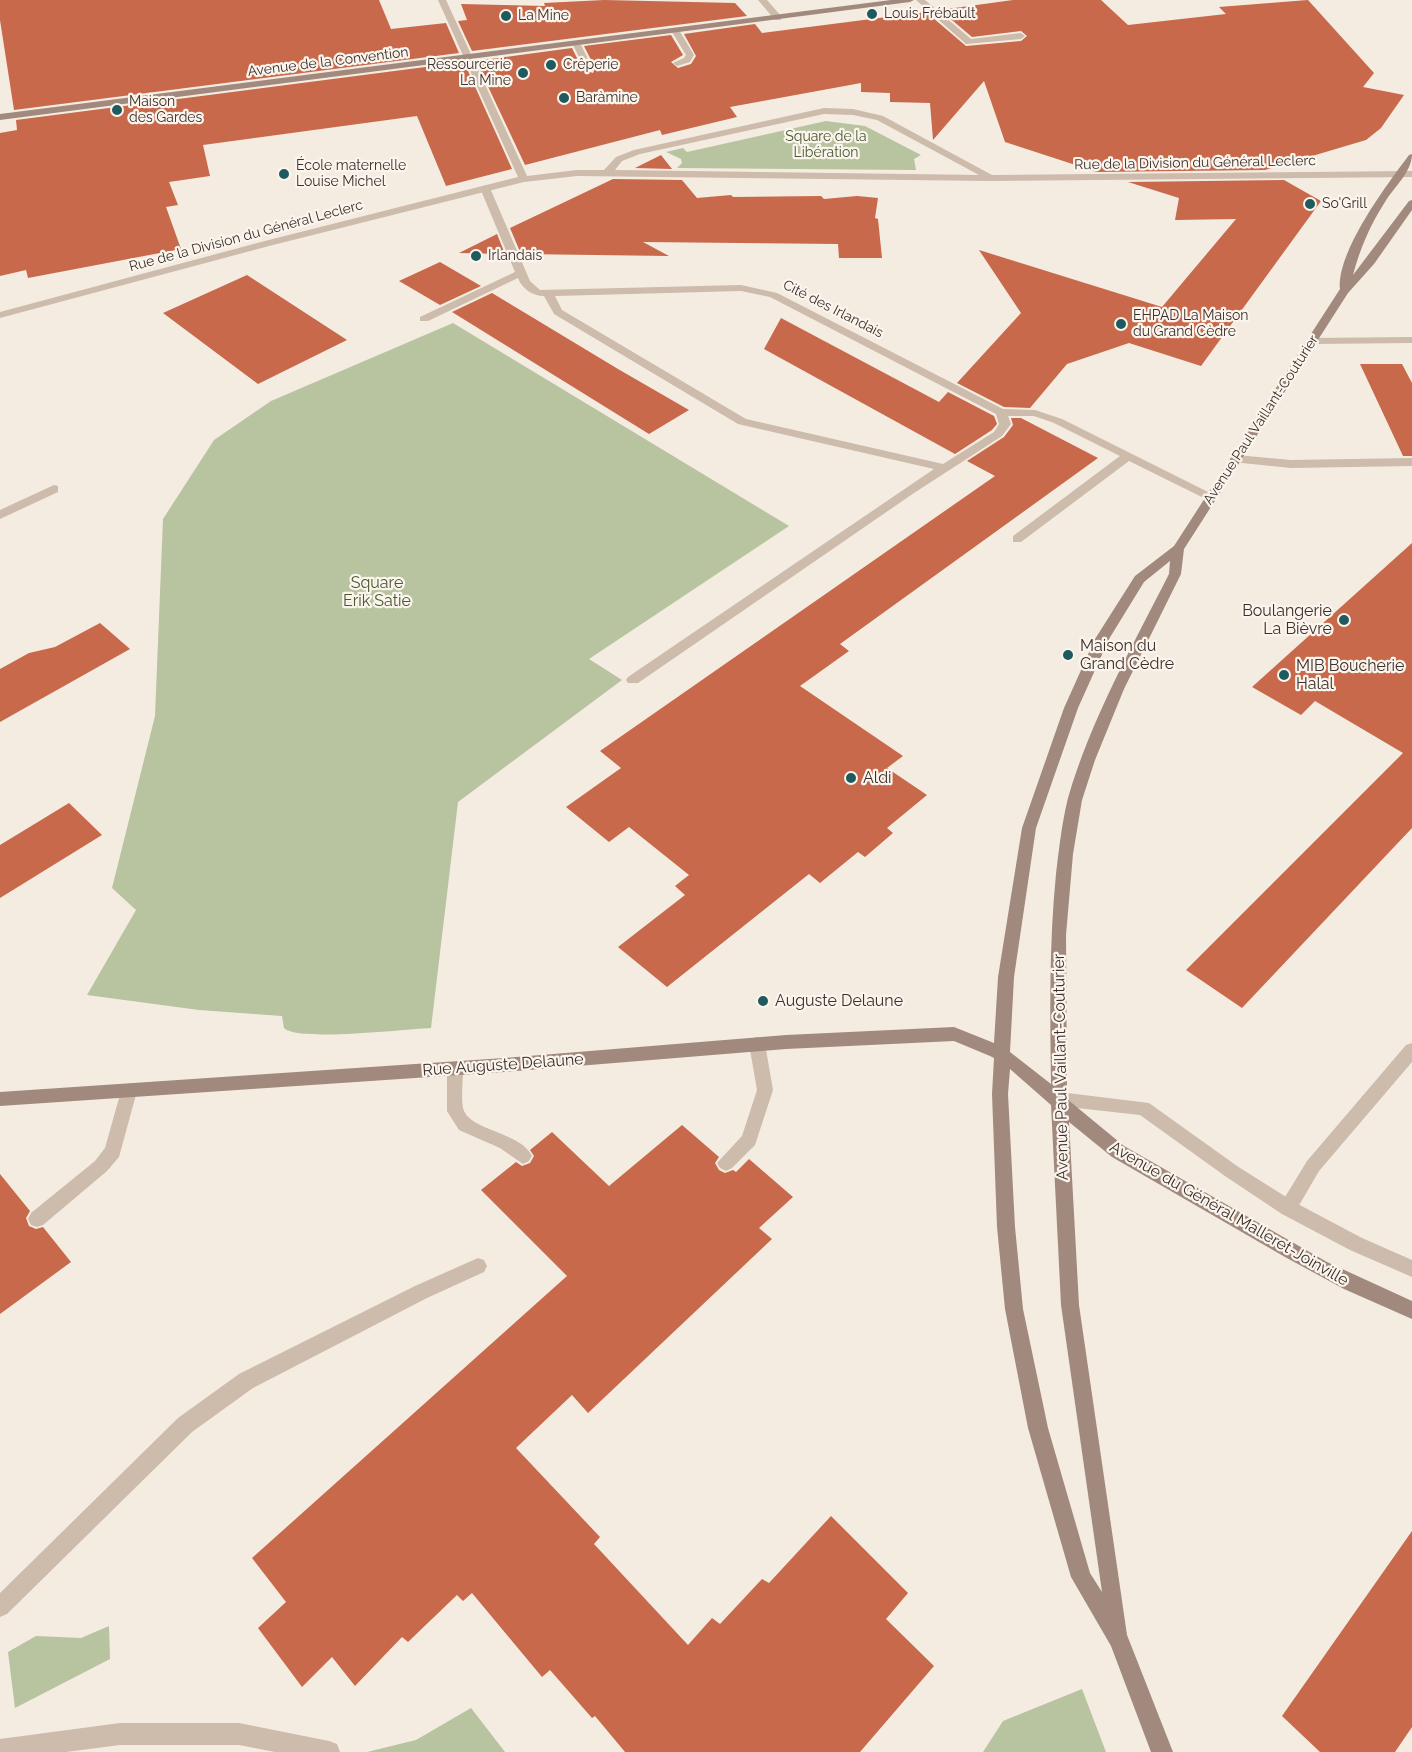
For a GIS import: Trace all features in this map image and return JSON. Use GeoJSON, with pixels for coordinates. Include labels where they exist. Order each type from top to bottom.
{"type":"FeatureCollection","features":[{"type":"Feature","properties":{"kind":"main road","name":"Avenue de la Convention"},"geometry":{"type":"LineString","coordinates":[[0,117],[577,45],[910,0]]}},
{"type":"Feature","properties":{"kind":"main road","name":"Avenue Paul Vaillant-Couturier"},"geometry":{"type":"LineString","coordinates":[[1344,291],[1355,248],[1380,201],[1412,157]]}},
{"type":"Feature","properties":{"kind":"main road","name":"Avenue Paul Vaillant-Couturier"},"geometry":{"type":"LineString","coordinates":[[1162,1752],[1119,1640],[1081,1577],[1038,1428],[1014,1309],[1005,1227],[1000,1094],[1006,977],[1018,886],[1029,828],[1052,758],[1102,639],[1139,579],[1178,549],[1344,291],[1370,262],[1412,203]]}},
{"type":"Feature","properties":{"kind":"main road","name":"Avenue Paul Vaillant-Couturier"},"geometry":{"type":"LineString","coordinates":[[1119,1640],[1070,1305],[1059,1099],[1058,935],[1066,854],[1075,800],[1109,708],[1175,574],[1178,549]]}},
{"type":"Feature","properties":{"kind":"main road","name":"Rue Auguste Delaune"},"geometry":{"type":"LineString","coordinates":[[0,1099],[455,1069],[757,1044],[954,1034],[975,1039],[1001,1054]]}},
{"type":"Feature","properties":{"kind":"main road","name":"Avenue du Général Malleret-Joinville"},"geometry":{"type":"LineString","coordinates":[[1001,1054],[1059,1099],[1101,1140],[1124,1155],[1160,1173],[1312,1265],[1412,1311]]}},
{"type":"Feature","properties":{"kind":"street"},"geometry":{"type":"LineString","coordinates":[[442,0],[524,179]]}},
{"type":"Feature","properties":{"kind":"street"},"geometry":{"type":"LineString","coordinates":[[762,0],[778,18]]}},
{"type":"Feature","properties":{"kind":"street"},"geometry":{"type":"LineString","coordinates":[[920,0],[969,42],[1022,36]]}},
{"type":"Feature","properties":{"kind":"street"},"geometry":{"type":"LineString","coordinates":[[676,32],[690,55],[687,60],[677,63]]}},
{"type":"Feature","properties":{"kind":"street"},"geometry":{"type":"LineString","coordinates":[[577,45],[589,69]]}},
{"type":"Feature","properties":{"kind":"street","name":"Rue de la Division du Général Leclerc"},"geometry":{"type":"LineString","coordinates":[[607,172],[619,159],[637,152],[807,113],[838,111],[880,118],[992,178]]}},
{"type":"Feature","properties":{"kind":"street","name":"Rue de la Division du Général Leclerc"},"geometry":{"type":"LineString","coordinates":[[0,315],[265,244],[524,179],[568,173],[992,178],[1412,174]]}},
{"type":"Feature","properties":{"kind":"street"},"geometry":{"type":"LineString","coordinates":[[485,189],[521,273],[531,289],[549,295],[558,312],[742,422],[944,468]]}},
{"type":"Feature","properties":{"kind":"street"},"geometry":{"type":"LineString","coordinates":[[424,319],[521,273]]}},
{"type":"Feature","properties":{"kind":"street","name":"Cité des Irlandais"},"geometry":{"type":"LineString","coordinates":[[549,295],[741,288],[773,295],[1001,412]]}},
{"type":"Feature","properties":{"kind":"street"},"geometry":{"type":"LineString","coordinates":[[1313,341],[1412,340]]}},
{"type":"Feature","properties":{"kind":"street"},"geometry":{"type":"LineString","coordinates":[[633,680],[944,468],[998,434],[1005,424],[1001,412],[1035,413],[1058,421],[1212,497]]}},
{"type":"Feature","properties":{"kind":"street"},"geometry":{"type":"LineString","coordinates":[[1017,539],[1128,456]]}},
{"type":"Feature","properties":{"kind":"street"},"geometry":{"type":"LineString","coordinates":[[1236,459],[1291,464],[1412,462]]}},
{"type":"Feature","properties":{"kind":"street"},"geometry":{"type":"LineString","coordinates":[[0,515],[54,489]]}},
{"type":"Feature","properties":{"kind":"street"},"geometry":{"type":"LineString","coordinates":[[726,1163],[748,1140],[765,1090],[757,1044]]}},
{"type":"Feature","properties":{"kind":"street"},"geometry":{"type":"LineString","coordinates":[[1288,1208],[1313,1166],[1412,1050]]}},
{"type":"Feature","properties":{"kind":"street"},"geometry":{"type":"LineString","coordinates":[[455,1069],[455,1111],[465,1125],[506,1143],[523,1156]]}},
{"type":"Feature","properties":{"kind":"street"},"geometry":{"type":"LineString","coordinates":[[37,1219],[101,1166],[112,1152],[129,1091]]}},
{"type":"Feature","properties":{"kind":"street"},"geometry":{"type":"LineString","coordinates":[[1059,1099],[1143,1108],[1231,1172],[1288,1208],[1356,1244],[1412,1269]]}},
{"type":"Feature","properties":{"kind":"street"},"geometry":{"type":"LineString","coordinates":[[0,1607],[185,1425],[246,1381],[421,1292],[478,1266]]}},
{"type":"Feature","properties":{"kind":"street"},"geometry":{"type":"LineString","coordinates":[[0,1750],[120,1734],[239,1734],[329,1752]]}},
{"type":"Feature","properties":{"kind":"green space","name":"Square de la Libération"},"geometry":{"type":"Polygon","coordinates":[[[826,121],[865,126],[921,155],[914,159],[916,170],[677,168],[682,163],[681,159],[666,152],[683,148],[687,152],[826,121]]]}},
{"type":"Feature","properties":{"kind":"green space","name":"Square Erik Satie"},"geometry":{"type":"Polygon","coordinates":[[[453,323],[789,526],[589,659],[622,680],[458,802],[431,1028],[353,1034],[309,1034],[284,1028],[282,1016],[199,1010],[87,995],[136,910],[112,888],[155,716],[163,519],[214,440],[271,401],[453,323]]]}},
{"type":"Feature","properties":{"kind":"green space"},"geometry":{"type":"Polygon","coordinates":[[[109,1626],[110,1659],[15,1708],[8,1652],[36,1636],[81,1638],[109,1626]]]}},
{"type":"Feature","properties":{"kind":"green space"},"geometry":{"type":"Polygon","coordinates":[[[1082,1689],[1106,1752],[983,1752],[1003,1721],[1082,1689]]]}},
{"type":"Feature","properties":{"kind":"green space"},"geometry":{"type":"Polygon","coordinates":[[[471,1708],[505,1752],[367,1752],[416,1740],[471,1708]]]}},
{"type":"Feature","properties":{"kind":"building"},"geometry":{"type":"Polygon","coordinates":[[[0,0],[379,0],[391,29],[446,23],[459,53],[14,110],[0,20],[0,0]]]}},
{"type":"Feature","properties":{"kind":"building"},"geometry":{"type":"Polygon","coordinates":[[[604,0],[735,3],[747,16],[472,51],[458,21],[467,20],[461,4],[545,6],[544,3],[604,0]]]}},
{"type":"Feature","properties":{"kind":"building"},"geometry":{"type":"Polygon","coordinates":[[[1013,0],[1101,0],[1128,25],[1226,14],[1219,7],[1308,0],[1374,73],[1363,87],[1404,95],[1381,128],[1366,140],[1265,170],[1097,172],[1005,142],[984,81],[933,140],[930,103],[890,102],[890,93],[861,92],[861,83],[730,107],[737,117],[662,135],[660,130],[525,165],[476,61],[572,48],[583,70],[593,73],[595,68],[584,46],[671,35],[683,55],[671,62],[678,68],[691,64],[696,56],[684,34],[755,24],[762,33],[926,12],[966,46],[1021,41],[1027,36],[1021,31],[972,37],[940,10],[1013,0]]]}},
{"type":"Feature","properties":{"kind":"building"},"geometry":{"type":"Polygon","coordinates":[[[464,62],[512,169],[446,186],[417,116],[203,145],[210,176],[169,182],[178,205],[166,207],[181,249],[28,278],[26,270],[0,276],[0,133],[17,130],[16,120],[464,62]]]}},
{"type":"Feature","properties":{"kind":"building"},"geometry":{"type":"Polygon","coordinates":[[[661,155],[672,169],[635,168],[661,155]]]}},
{"type":"Feature","properties":{"kind":"building"},"geometry":{"type":"Polygon","coordinates":[[[613,179],[682,180],[697,198],[731,195],[733,197],[821,196],[824,199],[857,196],[878,198],[875,218],[878,219],[882,258],[839,258],[838,244],[643,242],[669,256],[521,254],[510,228],[613,179]]]}},
{"type":"Feature","properties":{"kind":"building"},"geometry":{"type":"Polygon","coordinates":[[[1284,180],[1321,201],[1201,366],[1129,343],[1067,364],[1030,408],[1004,407],[957,383],[1021,313],[979,250],[1162,307],[1236,219],[1175,220],[1179,198],[1128,182],[1284,180]]]}},
{"type":"Feature","properties":{"kind":"building"},"geometry":{"type":"Polygon","coordinates":[[[497,234],[505,254],[459,253],[497,234]]]}},
{"type":"Feature","properties":{"kind":"building"},"geometry":{"type":"Polygon","coordinates":[[[440,262],[481,286],[440,305],[399,281],[440,262]]]}},
{"type":"Feature","properties":{"kind":"building"},"geometry":{"type":"Polygon","coordinates":[[[247,275],[347,340],[258,384],[163,313],[247,275]]]}},
{"type":"Feature","properties":{"kind":"building"},"geometry":{"type":"Polygon","coordinates":[[[492,293],[689,410],[649,434],[452,312],[492,293]]]}},
{"type":"Feature","properties":{"kind":"building"},"geometry":{"type":"Polygon","coordinates":[[[781,318],[939,402],[948,392],[994,416],[997,424],[992,430],[955,454],[764,349],[781,318]]]}},
{"type":"Feature","properties":{"kind":"building"},"geometry":{"type":"Polygon","coordinates":[[[1360,364],[1402,364],[1412,383],[1412,456],[1403,456],[1360,364]]]}},
{"type":"Feature","properties":{"kind":"building"},"geometry":{"type":"Polygon","coordinates":[[[1011,418],[1021,418],[1098,458],[840,644],[849,651],[800,686],[903,756],[887,768],[927,795],[887,828],[893,833],[865,857],[858,852],[820,883],[809,874],[667,987],[618,947],[685,895],[675,886],[689,875],[629,827],[609,842],[566,807],[621,768],[600,751],[995,476],[967,461],[1004,437],[1013,425],[1011,418]]]}},
{"type":"Feature","properties":{"kind":"building"},"geometry":{"type":"Polygon","coordinates":[[[1412,543],[1412,828],[1242,1008],[1186,970],[1403,753],[1315,701],[1301,715],[1252,687],[1412,543]]]}},
{"type":"Feature","properties":{"kind":"building"},"geometry":{"type":"Polygon","coordinates":[[[100,623],[130,649],[0,722],[0,669],[29,653],[55,647],[100,623]]]}},
{"type":"Feature","properties":{"kind":"building"},"geometry":{"type":"Polygon","coordinates":[[[69,803],[102,835],[0,898],[0,845],[69,803]]]}},
{"type":"Feature","properties":{"kind":"building"},"geometry":{"type":"Polygon","coordinates":[[[682,1125],[719,1157],[715,1163],[719,1170],[725,1173],[733,1170],[736,1172],[749,1159],[793,1197],[759,1228],[772,1239],[588,1413],[572,1395],[516,1448],[600,1537],[594,1544],[688,1645],[712,1618],[720,1624],[762,1579],[769,1583],[831,1516],[908,1593],[886,1619],[934,1666],[860,1752],[625,1752],[595,1716],[592,1718],[550,1670],[542,1677],[472,1593],[463,1601],[457,1595],[408,1642],[402,1637],[355,1686],[332,1657],[302,1687],[258,1628],[286,1602],[252,1558],[567,1276],[481,1190],[516,1162],[522,1166],[530,1163],[534,1156],[530,1150],[552,1132],[609,1186],[682,1125]]]}},
{"type":"Feature","properties":{"kind":"building"},"geometry":{"type":"Polygon","coordinates":[[[0,1174],[30,1211],[26,1218],[29,1226],[36,1229],[43,1227],[71,1262],[0,1314],[0,1174]]]}},
{"type":"Feature","properties":{"kind":"building"},"geometry":{"type":"Polygon","coordinates":[[[1412,1531],[1412,1727],[1395,1752],[1320,1752],[1282,1716],[1412,1531]]]}},
{"type":"Feature","properties":{"kind":"place","name":"Louis Frébault"},"geometry":{"type":"Point","coordinates":[872,14]}},
{"type":"Feature","properties":{"kind":"place","name":"La Mine"},"geometry":{"type":"Point","coordinates":[506,16]}},
{"type":"Feature","properties":{"kind":"place","name":"Crêperie"},"geometry":{"type":"Point","coordinates":[551,65]}},
{"type":"Feature","properties":{"kind":"place","name":"Ressourcerie La Mine"},"geometry":{"type":"Point","coordinates":[523,73]}},
{"type":"Feature","properties":{"kind":"place","name":"Baràmine"},"geometry":{"type":"Point","coordinates":[564,98]}},
{"type":"Feature","properties":{"kind":"place","name":"Maison des Gardes"},"geometry":{"type":"Point","coordinates":[117,110]}},
{"type":"Feature","properties":{"kind":"place","name":"École maternelle Louise Michel"},"geometry":{"type":"Point","coordinates":[284,174]}},
{"type":"Feature","properties":{"kind":"place","name":"So'Grill"},"geometry":{"type":"Point","coordinates":[1310,204]}},
{"type":"Feature","properties":{"kind":"place","name":"Irlandais"},"geometry":{"type":"Point","coordinates":[476,256]}},
{"type":"Feature","properties":{"kind":"place","name":"EHPAD La Maison du Grand Cèdre"},"geometry":{"type":"Point","coordinates":[1121,324]}},
{"type":"Feature","properties":{"kind":"place","name":"Boulangerie La Bièvre"},"geometry":{"type":"Point","coordinates":[1344,620]}},
{"type":"Feature","properties":{"kind":"place","name":"Maison du Grand Cèdre"},"geometry":{"type":"Point","coordinates":[1068,655]}},
{"type":"Feature","properties":{"kind":"place","name":"MIB Boucherie Halal"},"geometry":{"type":"Point","coordinates":[1284,675]}},
{"type":"Feature","properties":{"kind":"place","name":"Aldi"},"geometry":{"type":"Point","coordinates":[851,778]}},
{"type":"Feature","properties":{"kind":"place","name":"Auguste Delaune"},"geometry":{"type":"Point","coordinates":[763,1001]}}]}
